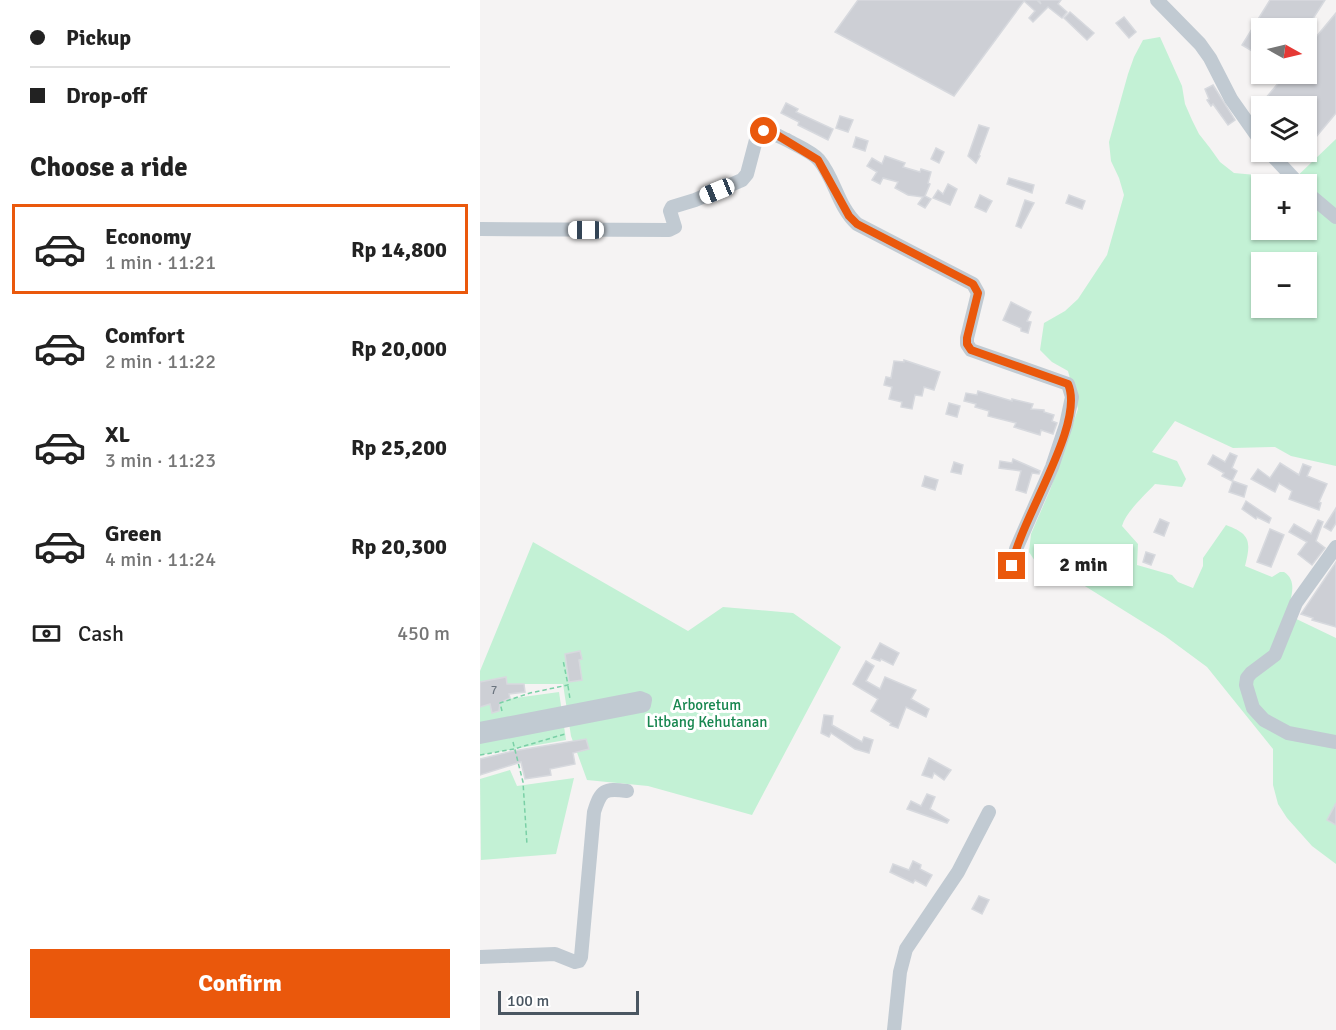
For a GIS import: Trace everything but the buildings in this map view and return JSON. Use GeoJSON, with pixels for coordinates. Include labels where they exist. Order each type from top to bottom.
{"type":"FeatureCollection","features":[{"type":"Feature","properties":{"kind":"street"},"geometry":{"type":"LineString","coordinates":[[1157,0],[1193,35],[1210,58],[1231,99],[1251,127]]}},
{"type":"Feature","properties":{"kind":"street"},"geometry":{"type":"LineString","coordinates":[[480,229],[669,230],[675,226],[670,211],[672,207],[742,180],[747,174],[757,136],[761,132],[772,132],[812,154],[825,171],[849,216],[857,224],[973,284],[978,293],[967,338],[967,344],[971,350],[1068,384],[1072,397],[1066,425],[1052,467],[1016,549],[1012,569]]}},
{"type":"Feature","properties":{"kind":"street"},"geometry":{"type":"LineString","coordinates":[[1278,162],[1290,174]]}},
{"type":"Feature","properties":{"kind":"street"},"geometry":{"type":"LineString","coordinates":[[1317,201],[1336,217]]}},
{"type":"Feature","properties":{"kind":"street"},"geometry":{"type":"LineString","coordinates":[[1336,547],[1296,603],[1275,655],[1247,678],[1246,685],[1249,701],[1264,720],[1295,735],[1336,742]]}},
{"type":"Feature","properties":{"kind":"street"},"geometry":{"type":"LineString","coordinates":[[480,737],[568,714]]}},
{"type":"Feature","properties":{"kind":"street"},"geometry":{"type":"LineString","coordinates":[[480,729],[508,728]]}},
{"type":"Feature","properties":{"kind":"street"},"geometry":{"type":"LineString","coordinates":[[480,957],[555,954],[575,962],[579,961],[594,812],[599,797],[604,791],[608,789],[627,791]]}},
{"type":"Feature","properties":{"kind":"street"},"geometry":{"type":"LineString","coordinates":[[894,1030],[900,972],[906,950],[958,872],[989,812]]}},
{"type":"Feature","properties":{"kind":"path"},"geometry":{"type":"LineString","coordinates":[[563,660],[568,685],[568,714]]}},
{"type":"Feature","properties":{"kind":"path"},"geometry":{"type":"LineString","coordinates":[[526,845],[523,782],[500,704],[530,693],[568,685]]}},
{"type":"Feature","properties":{"kind":"path"},"geometry":{"type":"LineString","coordinates":[[480,755],[514,749],[565,735]]}},
{"type":"Feature","properties":{"kind":"green space"},"geometry":{"type":"Polygon","coordinates":[[[1160,37],[1182,86],[1185,104],[1199,134],[1220,162],[1234,173],[1251,175],[1251,240],[1317,240],[1317,174],[1299,174],[1312,162],[1317,162],[1317,157],[1336,139],[1336,466],[1291,456],[1275,447],[1233,448],[1175,421],[1152,452],[1177,461],[1186,479],[1182,487],[1155,484],[1131,510],[1122,526],[1138,544],[1137,565],[1172,575],[1178,582],[1193,588],[1203,566],[1203,558],[1226,525],[1234,528],[1247,540],[1248,551],[1245,566],[1272,577],[1280,572],[1289,576],[1292,592],[1286,614],[1336,638],[1336,864],[1312,846],[1287,818],[1278,804],[1273,785],[1273,749],[1207,667],[1165,636],[1072,578],[1039,567],[1029,552],[1031,534],[1050,490],[1078,409],[1068,371],[1052,362],[1040,350],[1044,323],[1065,311],[1078,299],[1107,255],[1124,195],[1111,161],[1109,142],[1134,57],[1143,40],[1160,37]]]}},
{"type":"Feature","properties":{"kind":"green space","name":"Arboretum Litbang Kehutanan"},"geometry":{"type":"Polygon","coordinates":[[[533,542],[688,631],[723,607],[793,613],[841,647],[752,815],[648,786],[587,780],[571,736],[563,684],[480,684],[480,671],[533,542]]]}},
{"type":"Feature","properties":{"kind":"green space"},"geometry":{"type":"Polygon","coordinates":[[[559,692],[566,740],[480,755],[480,703],[559,692]]]}},
{"type":"Feature","properties":{"kind":"green space"},"geometry":{"type":"Polygon","coordinates":[[[510,770],[517,786],[574,778],[556,854],[481,860],[480,779],[510,770]]]}},
{"type":"Feature","properties":{"kind":"route"},"geometry":{"type":"LineString","coordinates":[[764,131],[772,132],[812,154],[825,171],[849,216],[857,224],[973,284],[978,293],[967,338],[967,344],[971,350],[1065,381],[1068,384],[1072,397],[1066,425],[1052,467],[1016,549],[1012,566]]}}]}
